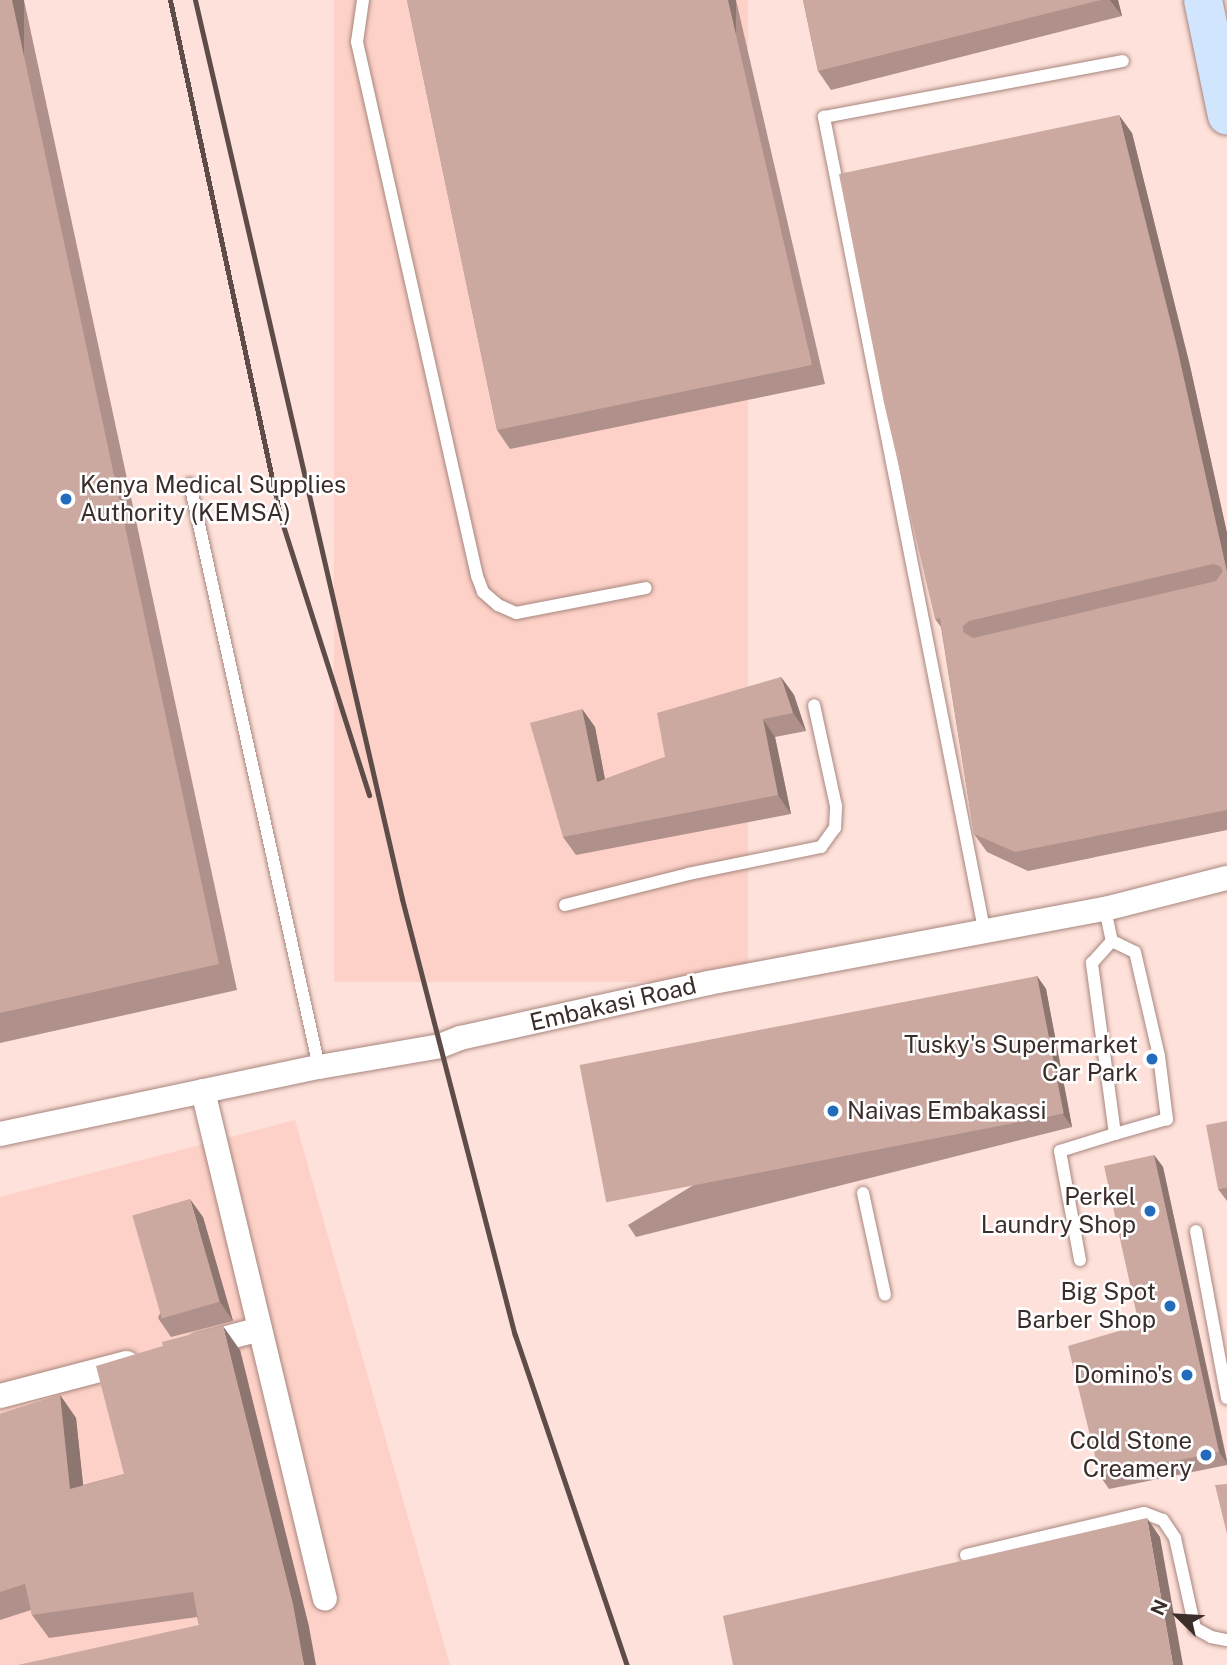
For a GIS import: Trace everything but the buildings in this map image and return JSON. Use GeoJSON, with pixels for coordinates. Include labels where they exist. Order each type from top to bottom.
{"type":"FeatureCollection","features":[{"type":"Feature","properties":{"kind":"main road"},"geometry":{"type":"LineString","coordinates":[[1203,0],[1227,116]]}},
{"type":"Feature","properties":{"kind":"street","name":"Embakasi Road"},"geometry":{"type":"LineString","coordinates":[[0,1135],[319,1067],[440,1046],[460,1038],[708,983],[984,929],[1105,909],[1227,878]]}},
{"type":"Feature","properties":{"kind":"street"},"geometry":{"type":"LineString","coordinates":[[203,1091],[325,1599]]}},
{"type":"Feature","properties":{"kind":"street"},"geometry":{"type":"LineString","coordinates":[[182,1349],[260,1329]]}},
{"type":"Feature","properties":{"kind":"street"},"geometry":{"type":"LineString","coordinates":[[0,1396],[156,1356]]}},
{"type":"Feature","properties":{"kind":"lane"},"geometry":{"type":"LineString","coordinates":[[362,0],[357,42],[477,576],[483,592],[498,605],[516,612],[646,588]]}},
{"type":"Feature","properties":{"kind":"lane"},"geometry":{"type":"LineString","coordinates":[[984,929],[824,117],[1123,61]]}},
{"type":"Feature","properties":{"kind":"lane"},"geometry":{"type":"LineString","coordinates":[[190,484],[319,1067]]}},
{"type":"Feature","properties":{"kind":"lane"},"geometry":{"type":"LineString","coordinates":[[565,905],[688,874],[821,847],[835,828],[836,806],[814,705]]}},
{"type":"Feature","properties":{"kind":"lane"},"geometry":{"type":"LineString","coordinates":[[1105,909],[1112,941]]}},
{"type":"Feature","properties":{"kind":"lane"},"geometry":{"type":"LineString","coordinates":[[1080,1260],[1060,1151],[1167,1119],[1159,1056],[1135,952],[1112,941]]}},
{"type":"Feature","properties":{"kind":"lane"},"geometry":{"type":"LineString","coordinates":[[1112,941],[1092,963],[1115,1134]]}},
{"type":"Feature","properties":{"kind":"lane"},"geometry":{"type":"LineString","coordinates":[[863,1193],[886,1295]]}},
{"type":"Feature","properties":{"kind":"lane"},"geometry":{"type":"LineString","coordinates":[[1196,1231],[1227,1398]]}},
{"type":"Feature","properties":{"kind":"lane"},"geometry":{"type":"LineString","coordinates":[[966,1555],[1144,1513],[1163,1520],[1175,1538],[1195,1628],[1211,1637],[1227,1640]]}},
{"type":"Feature","properties":{"kind":"shaded area"},"geometry":{"type":"Polygon","coordinates":[[[334,0],[748,0],[748,982],[334,982],[334,0]]]}},
{"type":"Feature","properties":{"kind":"shaded area"},"geometry":{"type":"Polygon","coordinates":[[[295,1120],[450,1665],[0,1665],[0,1197],[295,1120]]]}},
{"type":"Feature","properties":{"kind":"railway"},"geometry":{"type":"LineString","coordinates":[[170,0],[280,516],[369,795]]}},
{"type":"Feature","properties":{"kind":"railway"},"geometry":{"type":"LineString","coordinates":[[195,0],[402,899],[515,1335],[627,1665]]}},
{"type":"Feature","properties":{"kind":"place","name":"Kenya Medical Supplies Authority (KEMSA)"},"geometry":{"type":"Point","coordinates":[66,499]}},
{"type":"Feature","properties":{"kind":"place","name":"Tusky's Supermarket Car Park"},"geometry":{"type":"Point","coordinates":[1152,1059]}},
{"type":"Feature","properties":{"kind":"place","name":"Naivas Embakassi"},"geometry":{"type":"Point","coordinates":[833,1111]}},
{"type":"Feature","properties":{"kind":"place","name":"Perkel Laundry Shop"},"geometry":{"type":"Point","coordinates":[1150,1211]}},
{"type":"Feature","properties":{"kind":"place","name":"Big Spot Barber Shop"},"geometry":{"type":"Point","coordinates":[1170,1306]}},
{"type":"Feature","properties":{"kind":"place","name":"Domino's"},"geometry":{"type":"Point","coordinates":[1187,1375]}},
{"type":"Feature","properties":{"kind":"place","name":"Cold Stone Creamery"},"geometry":{"type":"Point","coordinates":[1206,1455]}}]}
